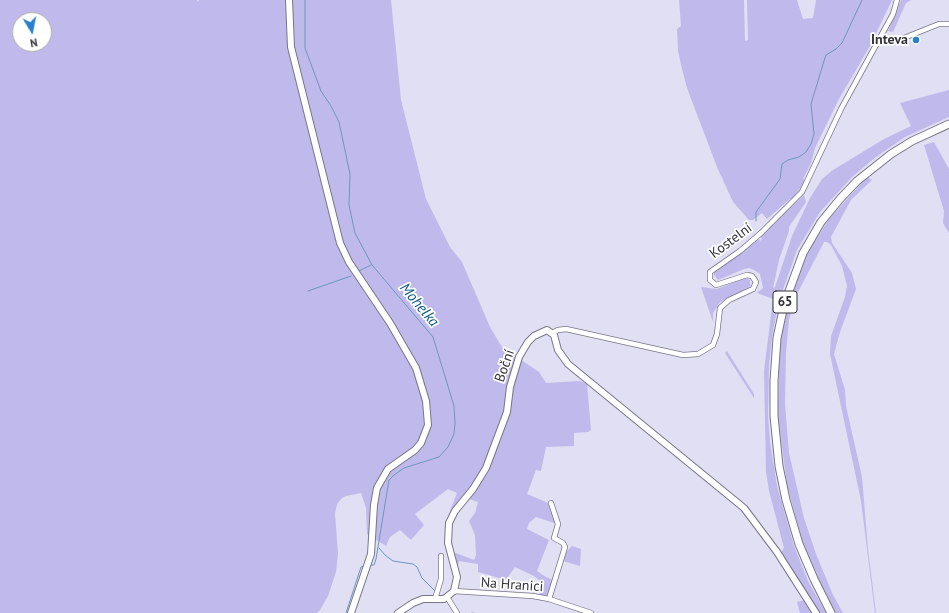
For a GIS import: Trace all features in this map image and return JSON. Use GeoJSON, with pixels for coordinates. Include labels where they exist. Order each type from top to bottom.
{"type":"FeatureCollection","features":[{"type":"Feature","properties":{"kind":"main road","name":"65"},"geometry":{"type":"LineString","coordinates":[[831,613],[814,580],[799,544],[786,500],[779,466],[774,416],[774,381],[777,338],[784,305],[803,254],[821,222],[840,199],[857,181],[891,154],[912,141],[949,124]]}},
{"type":"Feature","properties":{"kind":"street"},"geometry":{"type":"LineString","coordinates":[[289,0],[291,47],[340,243],[349,262],[390,323],[416,368],[426,400],[428,426],[421,443],[415,450],[388,469],[377,488],[368,565],[351,613]]}},
{"type":"Feature","properties":{"kind":"street","name":"Kostelní"},"geometry":{"type":"LineString","coordinates":[[552,333],[558,330],[566,329],[675,355],[698,354],[713,345],[717,334],[720,308],[723,303],[753,289],[756,282],[752,276],[747,275],[716,285],[710,280],[710,272],[740,251],[761,233],[802,192],[841,109],[893,14],[897,0]]}},
{"type":"Feature","properties":{"kind":"street"},"geometry":{"type":"LineString","coordinates":[[899,40],[940,24],[949,23]]}},
{"type":"Feature","properties":{"kind":"street","name":"Boční"},"geometry":{"type":"LineString","coordinates":[[454,591],[457,577],[448,543],[449,523],[455,511],[473,489],[486,468],[507,412],[510,387],[515,368],[523,350],[528,342],[539,332],[547,330],[552,333]]}},
{"type":"Feature","properties":{"kind":"street"},"geometry":{"type":"LineString","coordinates":[[552,333],[561,356],[568,364],[753,517],[816,613]]}},
{"type":"Feature","properties":{"kind":"street"},"geometry":{"type":"LineString","coordinates":[[549,599],[565,547],[563,543],[554,538],[558,524],[551,503]]}},
{"type":"Feature","properties":{"kind":"street"},"geometry":{"type":"LineString","coordinates":[[435,599],[441,579],[441,556]]}},
{"type":"Feature","properties":{"kind":"street"},"geometry":{"type":"LineString","coordinates":[[398,613],[413,602],[423,599],[448,597],[454,591]]}},
{"type":"Feature","properties":{"kind":"street","name":"Na Hranici"},"geometry":{"type":"LineString","coordinates":[[454,591],[483,594],[523,595],[549,599],[591,613]]}},
{"type":"Feature","properties":{"kind":"street"},"geometry":{"type":"LineString","coordinates":[[448,597],[457,613]]}},
{"type":"Feature","properties":{"kind":"shaded area"},"geometry":{"type":"Polygon","coordinates":[[[0,0],[197,0],[198,2],[199,0],[391,0],[401,100],[426,199],[450,247],[462,262],[490,327],[505,352],[511,353],[539,372],[546,383],[580,381],[587,384],[591,430],[588,432],[574,433],[574,446],[546,447],[541,471],[536,470],[527,494],[548,503],[557,524],[536,517],[529,523],[527,529],[549,540],[537,571],[553,580],[547,596],[539,596],[543,583],[534,576],[515,567],[506,580],[478,572],[478,564],[459,561],[458,566],[456,563],[453,552],[474,560],[476,555],[475,535],[469,521],[475,513],[478,502],[469,499],[473,483],[448,516],[457,493],[448,489],[415,514],[424,525],[411,540],[400,530],[390,537],[386,546],[367,534],[366,508],[361,493],[342,498],[337,504],[335,514],[338,553],[336,572],[328,596],[317,613],[0,613],[0,0]]]}},
{"type":"Feature","properties":{"kind":"shaded area"},"geometry":{"type":"Polygon","coordinates":[[[679,0],[744,0],[745,41],[748,40],[747,0],[797,0],[803,19],[813,18],[816,0],[892,0],[870,46],[839,99],[815,148],[811,163],[803,179],[805,181],[803,185],[793,198],[767,219],[762,213],[753,220],[749,220],[733,202],[717,167],[687,88],[682,69],[678,51],[677,29],[681,26],[679,0]]]}},
{"type":"Feature","properties":{"kind":"shaded area"},"geometry":{"type":"Polygon","coordinates":[[[901,0],[911,0],[906,3],[893,32],[888,31],[901,0]]]}},
{"type":"Feature","properties":{"kind":"shaded area"},"geometry":{"type":"Polygon","coordinates":[[[949,90],[949,117],[905,137],[876,157],[853,176],[820,212],[797,250],[778,304],[769,366],[768,415],[770,442],[777,486],[794,546],[808,581],[826,613],[819,613],[780,554],[784,548],[769,491],[766,472],[764,371],[773,299],[757,293],[763,288],[760,274],[754,270],[749,268],[744,269],[718,280],[714,275],[714,271],[757,238],[760,241],[762,239],[760,236],[804,195],[806,202],[789,227],[779,260],[773,288],[775,287],[792,236],[810,198],[822,179],[833,170],[884,139],[911,126],[900,103],[949,90]]]}},
{"type":"Feature","properties":{"kind":"shaded area"},"geometry":{"type":"Polygon","coordinates":[[[934,142],[949,169],[949,233],[943,223],[944,211],[924,145],[934,142]]]}},
{"type":"Feature","properties":{"kind":"shaded area"},"geometry":{"type":"Polygon","coordinates":[[[867,177],[872,180],[851,200],[831,237],[832,243],[852,273],[856,289],[840,332],[834,354],[845,390],[846,406],[862,477],[868,549],[876,613],[861,501],[830,354],[831,336],[845,297],[847,286],[842,266],[831,245],[827,242],[824,242],[795,298],[789,320],[786,352],[785,404],[789,453],[804,518],[816,554],[833,595],[843,613],[836,613],[824,592],[803,543],[787,485],[778,416],[779,366],[781,338],[788,306],[806,255],[829,219],[867,177]]]}},
{"type":"Feature","properties":{"kind":"shaded area"},"geometry":{"type":"Polygon","coordinates":[[[745,278],[750,280],[750,287],[720,302],[713,313],[713,322],[701,287],[717,289],[745,278]]]}},
{"type":"Feature","properties":{"kind":"shaded area"},"geometry":{"type":"Polygon","coordinates":[[[727,351],[754,394],[754,398],[725,353],[727,351]]]}},
{"type":"Feature","properties":{"kind":"shaded area"},"geometry":{"type":"Polygon","coordinates":[[[572,546],[581,549],[580,566],[563,561],[566,552],[572,546]]]}},
{"type":"Feature","properties":{"kind":"shaded area"},"geometry":{"type":"Polygon","coordinates":[[[805,600],[813,613],[800,613],[797,602],[805,600]]]}},
{"type":"Feature","properties":{"kind":"waterway","name":"Mohelka"},"geometry":{"type":"LineString","coordinates":[[305,0],[305,48],[321,91],[339,122],[350,174],[349,205],[355,233],[372,265],[433,337],[454,406],[454,434],[448,447],[439,457],[404,468],[389,480],[376,559],[374,565],[369,565]]}},
{"type":"Feature","properties":{"kind":"waterway"},"geometry":{"type":"LineString","coordinates":[[756,221],[756,212],[780,179],[782,164],[788,160],[799,157],[806,152],[811,144],[814,134],[811,104],[826,55],[842,43],[862,0]]}},
{"type":"Feature","properties":{"kind":"waterway"},"geometry":{"type":"LineString","coordinates":[[359,271],[371,265]]}},
{"type":"Feature","properties":{"kind":"waterway"},"geometry":{"type":"LineString","coordinates":[[308,291],[351,276]]}},
{"type":"Feature","properties":{"kind":"waterway"},"geometry":{"type":"LineString","coordinates":[[379,548],[393,561],[413,564],[417,567],[422,578],[435,591]]}},
{"type":"Feature","properties":{"kind":"waterway","name":"Mohelka"},"geometry":{"type":"LineString","coordinates":[[346,613],[361,567],[364,566]]}},
{"type":"Feature","properties":{"kind":"place","name":"Inteva"},"geometry":{"type":"Point","coordinates":[916,40]}}]}
